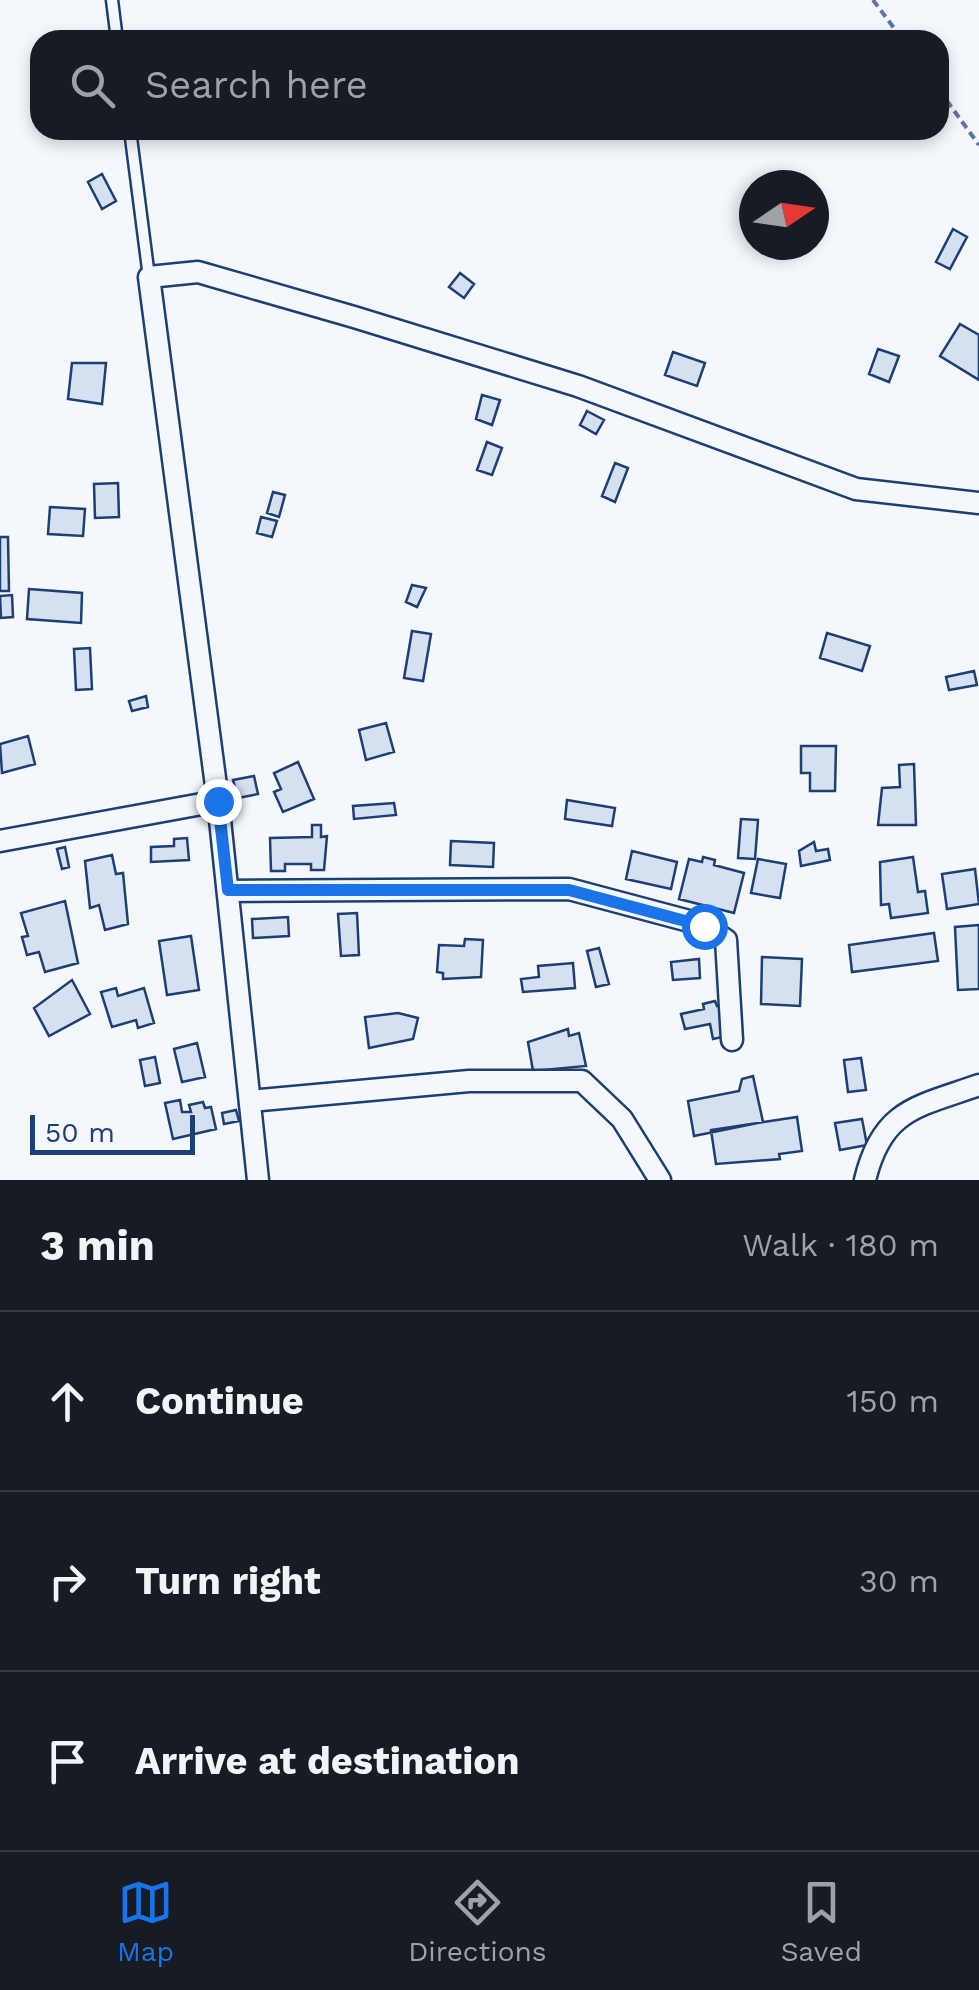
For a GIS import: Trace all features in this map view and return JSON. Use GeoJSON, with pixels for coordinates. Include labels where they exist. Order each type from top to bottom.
{"type":"FeatureCollection","features":[{"type":"Feature","properties":{"kind":"street"},"geometry":{"type":"LineString","coordinates":[[258,1180],[218,801],[149,277],[198,272],[578,386],[856,488],[979,504]]}},
{"type":"Feature","properties":{"kind":"street"},"geometry":{"type":"LineString","coordinates":[[0,841],[218,801]]}},
{"type":"Feature","properties":{"kind":"street"},"geometry":{"type":"LineString","coordinates":[[228,890],[569,890],[676,917],[721,933],[726,940],[732,1040]]}},
{"type":"Feature","properties":{"kind":"street"},"geometry":{"type":"LineString","coordinates":[[250,1101],[469,1081],[582,1081],[622,1119],[660,1180]]}},
{"type":"Feature","properties":{"kind":"street"},"geometry":{"type":"LineString","coordinates":[[865,1180],[874,1144],[892,1122],[920,1106],[979,1085]]}},
{"type":"Feature","properties":{"kind":"lane"},"geometry":{"type":"LineString","coordinates":[[112,0],[116,30]]}},
{"type":"Feature","properties":{"kind":"lane"},"geometry":{"type":"LineString","coordinates":[[131,140],[149,277]]}},
{"type":"Feature","properties":{"kind":"path"},"geometry":{"type":"LineString","coordinates":[[873,0],[896,30]]}},
{"type":"Feature","properties":{"kind":"path"},"geometry":{"type":"LineString","coordinates":[[949,104],[979,145]]}},
{"type":"Feature","properties":{"kind":"building"},"geometry":{"type":"Polygon","coordinates":[[[102,174],[116,201],[102,209],[88,182],[102,174]]]}},
{"type":"Feature","properties":{"kind":"building"},"geometry":{"type":"Polygon","coordinates":[[[953,229],[967,237],[950,269],[936,262],[953,229]]]}},
{"type":"Feature","properties":{"kind":"building"},"geometry":{"type":"Polygon","coordinates":[[[460,273],[474,284],[464,298],[449,287],[460,273]]]}},
{"type":"Feature","properties":{"kind":"building"},"geometry":{"type":"Polygon","coordinates":[[[960,324],[979,335],[979,380],[940,356],[960,324]]]}},
{"type":"Feature","properties":{"kind":"building"},"geometry":{"type":"Polygon","coordinates":[[[878,349],[899,356],[889,382],[869,374],[878,349]]]}},
{"type":"Feature","properties":{"kind":"building"},"geometry":{"type":"Polygon","coordinates":[[[673,352],[705,363],[697,386],[665,375],[673,352]]]}},
{"type":"Feature","properties":{"kind":"building"},"geometry":{"type":"Polygon","coordinates":[[[72,363],[106,363],[102,404],[68,399],[72,363]]]}},
{"type":"Feature","properties":{"kind":"building"},"geometry":{"type":"Polygon","coordinates":[[[482,395],[500,400],[492,425],[476,419],[482,395]]]}},
{"type":"Feature","properties":{"kind":"building"},"geometry":{"type":"Polygon","coordinates":[[[587,411],[604,420],[596,434],[580,425],[587,411]]]}},
{"type":"Feature","properties":{"kind":"building"},"geometry":{"type":"Polygon","coordinates":[[[487,442],[502,448],[492,475],[477,470],[487,442]]]}},
{"type":"Feature","properties":{"kind":"building"},"geometry":{"type":"Polygon","coordinates":[[[615,463],[628,468],[615,502],[602,496],[615,463]]]}},
{"type":"Feature","properties":{"kind":"building"},"geometry":{"type":"Polygon","coordinates":[[[118,483],[119,517],[95,518],[94,484],[118,483]]]}},
{"type":"Feature","properties":{"kind":"building"},"geometry":{"type":"Polygon","coordinates":[[[273,492],[285,495],[279,517],[267,513],[273,492]]]}},
{"type":"Feature","properties":{"kind":"building"},"geometry":{"type":"Polygon","coordinates":[[[50,507],[85,509],[83,536],[48,534],[50,507]]]}},
{"type":"Feature","properties":{"kind":"building"},"geometry":{"type":"Polygon","coordinates":[[[261,517],[277,521],[272,537],[257,533],[261,517]]]}},
{"type":"Feature","properties":{"kind":"building"},"geometry":{"type":"Polygon","coordinates":[[[0,537],[8,537],[9,591],[0,591],[0,537]]]}},
{"type":"Feature","properties":{"kind":"building"},"geometry":{"type":"Polygon","coordinates":[[[412,585],[426,588],[417,607],[406,602],[412,585]]]}},
{"type":"Feature","properties":{"kind":"building"},"geometry":{"type":"Polygon","coordinates":[[[29,589],[82,593],[81,623],[27,619],[29,589]]]}},
{"type":"Feature","properties":{"kind":"building"},"geometry":{"type":"Polygon","coordinates":[[[12,595],[13,617],[1,618],[0,596],[12,595]]]}},
{"type":"Feature","properties":{"kind":"building"},"geometry":{"type":"Polygon","coordinates":[[[412,631],[431,634],[423,681],[404,678],[412,631]]]}},
{"type":"Feature","properties":{"kind":"building"},"geometry":{"type":"Polygon","coordinates":[[[827,633],[870,646],[862,671],[820,658],[827,633]]]}},
{"type":"Feature","properties":{"kind":"building"},"geometry":{"type":"Polygon","coordinates":[[[90,648],[92,689],[76,690],[74,649],[90,648]]]}},
{"type":"Feature","properties":{"kind":"building"},"geometry":{"type":"Polygon","coordinates":[[[974,671],[977,685],[949,690],[946,677],[974,671]]]}},
{"type":"Feature","properties":{"kind":"building"},"geometry":{"type":"Polygon","coordinates":[[[146,696],[148,707],[132,711],[129,701],[146,696]]]}},
{"type":"Feature","properties":{"kind":"building"},"geometry":{"type":"Polygon","coordinates":[[[386,723],[394,752],[366,760],[359,730],[386,723]]]}},
{"type":"Feature","properties":{"kind":"building"},"geometry":{"type":"Polygon","coordinates":[[[28,736],[35,764],[2,773],[0,744],[28,736]]]}},
{"type":"Feature","properties":{"kind":"building"},"geometry":{"type":"Polygon","coordinates":[[[801,746],[836,746],[835,791],[810,791],[810,773],[801,773],[801,746]]]}},
{"type":"Feature","properties":{"kind":"building"},"geometry":{"type":"Polygon","coordinates":[[[298,762],[314,799],[283,812],[274,792],[281,789],[274,773],[298,762]]]}},
{"type":"Feature","properties":{"kind":"building"},"geometry":{"type":"Polygon","coordinates":[[[914,764],[916,825],[878,825],[882,788],[900,787],[899,765],[914,764]]]}},
{"type":"Feature","properties":{"kind":"building"},"geometry":{"type":"Polygon","coordinates":[[[254,776],[258,794],[238,798],[233,780],[254,776]]]}},
{"type":"Feature","properties":{"kind":"building"},"geometry":{"type":"Polygon","coordinates":[[[567,800],[615,808],[612,826],[565,819],[567,800]]]}},
{"type":"Feature","properties":{"kind":"building"},"geometry":{"type":"Polygon","coordinates":[[[394,803],[396,815],[354,819],[353,806],[394,803]]]}},
{"type":"Feature","properties":{"kind":"building"},"geometry":{"type":"Polygon","coordinates":[[[741,819],[758,820],[755,859],[738,858],[741,819]]]}},
{"type":"Feature","properties":{"kind":"building"},"geometry":{"type":"Polygon","coordinates":[[[312,825],[321,825],[321,837],[327,836],[324,870],[311,870],[311,864],[285,864],[285,871],[271,871],[270,838],[312,837],[312,825]]]}},
{"type":"Feature","properties":{"kind":"building"},"geometry":{"type":"Polygon","coordinates":[[[187,838],[189,860],[151,862],[151,847],[174,846],[174,839],[187,838]]]}},
{"type":"Feature","properties":{"kind":"building"},"geometry":{"type":"Polygon","coordinates":[[[451,841],[494,843],[493,867],[450,865],[451,841]]]}},
{"type":"Feature","properties":{"kind":"building"},"geometry":{"type":"Polygon","coordinates":[[[814,842],[816,851],[828,849],[830,860],[801,866],[799,851],[814,842]]]}},
{"type":"Feature","properties":{"kind":"building"},"geometry":{"type":"Polygon","coordinates":[[[65,847],[69,867],[62,869],[57,849],[65,847]]]}},
{"type":"Feature","properties":{"kind":"building"},"geometry":{"type":"Polygon","coordinates":[[[632,851],[677,862],[671,889],[626,879],[632,851]]]}},
{"type":"Feature","properties":{"kind":"building"},"geometry":{"type":"Polygon","coordinates":[[[112,855],[116,874],[123,873],[128,924],[105,930],[99,905],[90,908],[85,861],[112,855]]]}},
{"type":"Feature","properties":{"kind":"building"},"geometry":{"type":"Polygon","coordinates":[[[703,857],[715,860],[714,865],[744,873],[734,913],[679,899],[689,859],[702,862],[703,857]]]}},
{"type":"Feature","properties":{"kind":"building"},"geometry":{"type":"Polygon","coordinates":[[[913,857],[918,892],[925,891],[928,913],[891,918],[889,904],[881,905],[880,862],[913,857]]]}},
{"type":"Feature","properties":{"kind":"building"},"geometry":{"type":"Polygon","coordinates":[[[758,859],[786,864],[780,898],[751,893],[758,859]]]}},
{"type":"Feature","properties":{"kind":"building"},"geometry":{"type":"Polygon","coordinates":[[[975,869],[979,904],[947,909],[942,874],[975,869]]]}},
{"type":"Feature","properties":{"kind":"building"},"geometry":{"type":"Polygon","coordinates":[[[65,901],[78,963],[45,972],[39,952],[27,955],[22,937],[28,936],[21,913],[65,901]]]}},
{"type":"Feature","properties":{"kind":"building"},"geometry":{"type":"Polygon","coordinates":[[[357,913],[359,955],[341,956],[338,914],[357,913]]]}},
{"type":"Feature","properties":{"kind":"building"},"geometry":{"type":"Polygon","coordinates":[[[288,917],[289,936],[253,938],[252,919],[288,917]]]}},
{"type":"Feature","properties":{"kind":"building"},"geometry":{"type":"Polygon","coordinates":[[[979,925],[979,989],[958,990],[955,927],[979,925]]]}},
{"type":"Feature","properties":{"kind":"building"},"geometry":{"type":"Polygon","coordinates":[[[934,933],[938,961],[852,972],[849,945],[934,933]]]}},
{"type":"Feature","properties":{"kind":"building"},"geometry":{"type":"Polygon","coordinates":[[[191,936],[199,990],[167,995],[159,941],[191,936]]]}},
{"type":"Feature","properties":{"kind":"building"},"geometry":{"type":"Polygon","coordinates":[[[465,939],[483,940],[481,977],[443,979],[443,973],[437,972],[439,945],[464,946],[465,939]]]}},
{"type":"Feature","properties":{"kind":"building"},"geometry":{"type":"Polygon","coordinates":[[[599,948],[609,984],[596,987],[587,951],[599,948]]]}},
{"type":"Feature","properties":{"kind":"building"},"geometry":{"type":"Polygon","coordinates":[[[762,957],[802,959],[800,1006],[761,1004],[762,957]]]}},
{"type":"Feature","properties":{"kind":"building"},"geometry":{"type":"Polygon","coordinates":[[[699,959],[700,978],[673,980],[671,962],[699,959]]]}},
{"type":"Feature","properties":{"kind":"building"},"geometry":{"type":"Polygon","coordinates":[[[573,963],[575,988],[523,992],[521,979],[539,977],[538,966],[573,963]]]}},
{"type":"Feature","properties":{"kind":"building"},"geometry":{"type":"Polygon","coordinates":[[[72,980],[90,1014],[49,1036],[34,1008],[72,980]]]}},
{"type":"Feature","properties":{"kind":"building"},"geometry":{"type":"Polygon","coordinates":[[[116,988],[118,996],[144,988],[154,1023],[138,1028],[136,1020],[112,1027],[101,992],[116,988]]]}},
{"type":"Feature","properties":{"kind":"building"},"geometry":{"type":"Polygon","coordinates":[[[715,1001],[717,1006],[729,1004],[736,1034],[713,1039],[710,1024],[685,1029],[681,1014],[704,1009],[703,1004],[715,1001]]]}},
{"type":"Feature","properties":{"kind":"building"},"geometry":{"type":"Polygon","coordinates":[[[398,1013],[418,1018],[413,1039],[369,1048],[365,1017],[398,1013]]]}},
{"type":"Feature","properties":{"kind":"building"},"geometry":{"type":"Polygon","coordinates":[[[568,1029],[569,1036],[579,1033],[586,1066],[533,1071],[528,1042],[568,1029]]]}},
{"type":"Feature","properties":{"kind":"building"},"geometry":{"type":"Polygon","coordinates":[[[197,1043],[205,1077],[182,1082],[174,1049],[197,1043]]]}},
{"type":"Feature","properties":{"kind":"building"},"geometry":{"type":"Polygon","coordinates":[[[155,1057],[160,1083],[145,1086],[140,1060],[155,1057]]]}},
{"type":"Feature","properties":{"kind":"building"},"geometry":{"type":"Polygon","coordinates":[[[861,1058],[866,1090],[848,1092],[844,1060],[861,1058]]]}},
{"type":"Feature","properties":{"kind":"building"},"geometry":{"type":"Polygon","coordinates":[[[753,1076],[763,1122],[694,1136],[688,1101],[739,1091],[742,1079],[753,1076]]]}},
{"type":"Feature","properties":{"kind":"building"},"geometry":{"type":"Polygon","coordinates":[[[180,1100],[182,1112],[191,1112],[189,1105],[203,1102],[205,1108],[211,1107],[216,1129],[173,1139],[165,1103],[180,1100]]]}},
{"type":"Feature","properties":{"kind":"building"},"geometry":{"type":"Polygon","coordinates":[[[236,1110],[239,1121],[224,1124],[222,1113],[236,1110]]]}},
{"type":"Feature","properties":{"kind":"building"},"geometry":{"type":"Polygon","coordinates":[[[797,1117],[802,1151],[779,1154],[780,1159],[716,1164],[711,1130],[797,1117]]]}},
{"type":"Feature","properties":{"kind":"building"},"geometry":{"type":"Polygon","coordinates":[[[862,1119],[867,1145],[840,1150],[835,1123],[862,1119]]]}},
{"type":"Feature","properties":{"kind":"route"},"geometry":{"type":"LineString","coordinates":[[218,801],[228,890],[481,886],[569,890],[704,926]]}}]}
